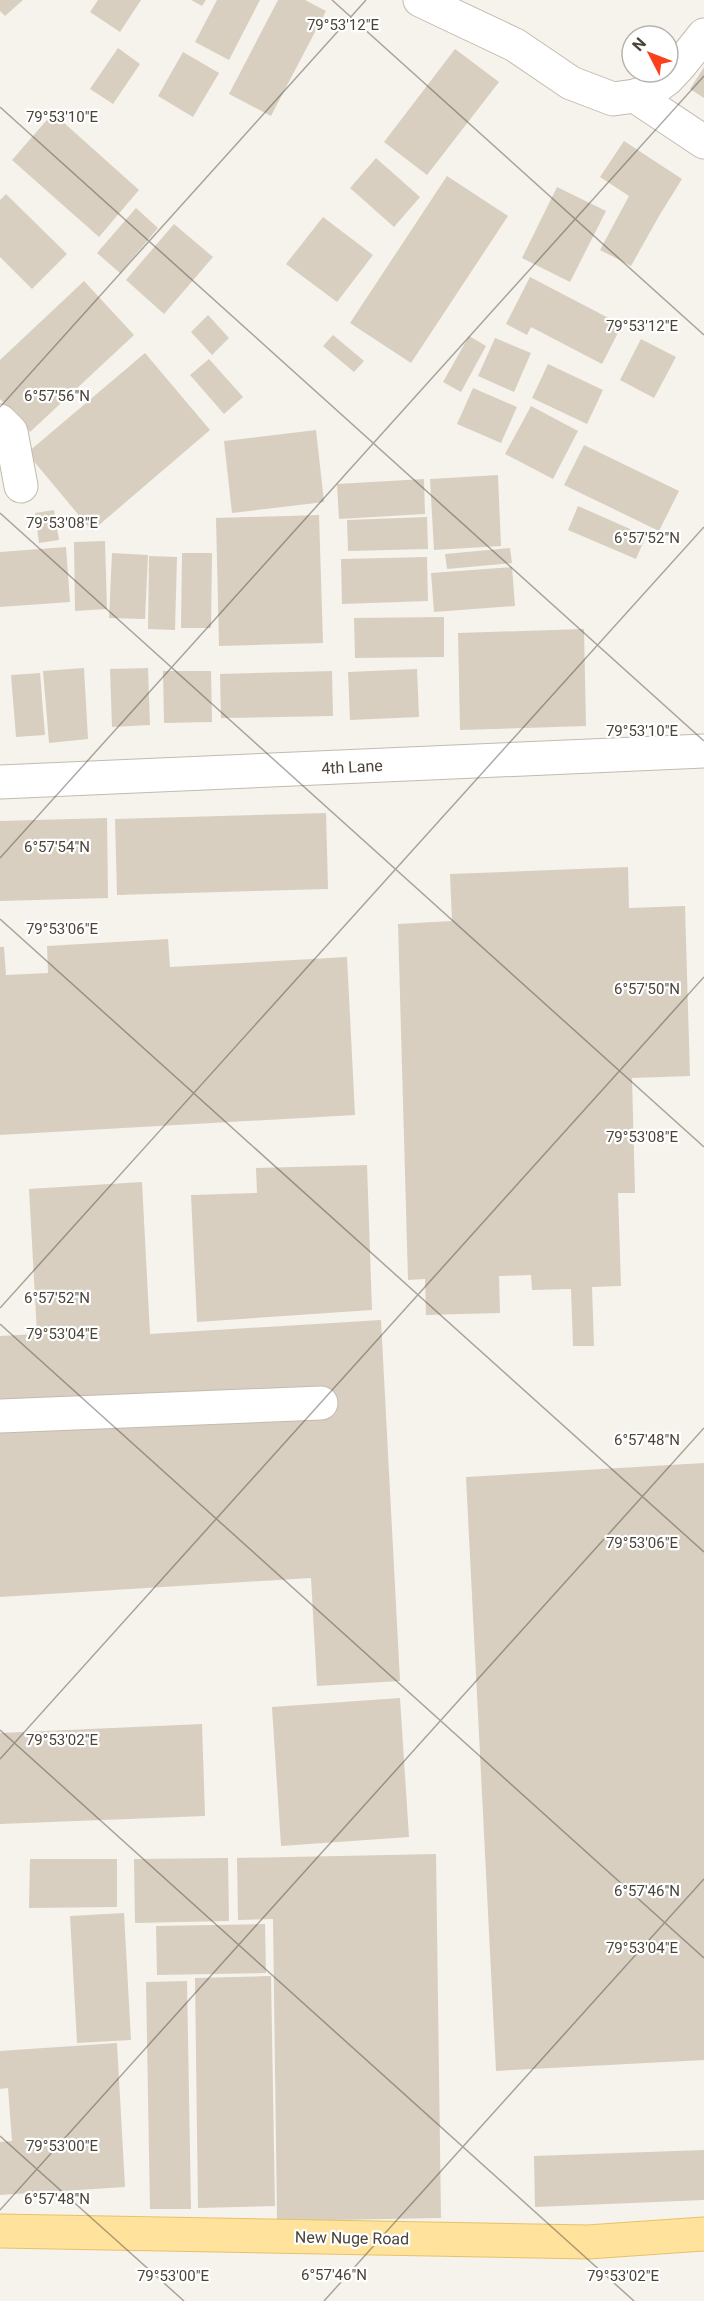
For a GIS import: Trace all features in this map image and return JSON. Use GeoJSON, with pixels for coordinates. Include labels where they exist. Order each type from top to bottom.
{"type":"FeatureCollection","features":[{"type":"Feature","properties":{"kind":"main road","name":"New Nuge Road"},"geometry":{"type":"LineString","coordinates":[[0,2231],[588,2242],[704,2234]]}},
{"type":"Feature","properties":{"kind":"street"},"geometry":{"type":"LineString","coordinates":[[420,0],[515,45],[571,84],[613,99],[635,96],[652,90],[667,79],[704,35]]}},
{"type":"Feature","properties":{"kind":"street"},"geometry":{"type":"LineString","coordinates":[[635,96],[704,142]]}},
{"type":"Feature","properties":{"kind":"street"},"geometry":{"type":"LineString","coordinates":[[0,421],[11,432],[21,486]]}},
{"type":"Feature","properties":{"kind":"street","name":"4th Lane"},"geometry":{"type":"LineString","coordinates":[[0,782],[704,751]]}},
{"type":"Feature","properties":{"kind":"street"},"geometry":{"type":"LineString","coordinates":[[0,1416],[321,1403]]}},
{"type":"Feature","properties":{"kind":"building"},"geometry":{"type":"Polygon","coordinates":[[[0,0],[23,0],[5,16],[0,11],[0,0]]]}},
{"type":"Feature","properties":{"kind":"building"},"geometry":{"type":"Polygon","coordinates":[[[98,0],[141,0],[120,32],[90,12],[98,0]]]}},
{"type":"Feature","properties":{"kind":"building"},"geometry":{"type":"Polygon","coordinates":[[[191,0],[206,0],[202,6],[191,0]]]}},
{"type":"Feature","properties":{"kind":"building"},"geometry":{"type":"Polygon","coordinates":[[[217,0],[260,0],[229,60],[195,42],[217,0]]]}},
{"type":"Feature","properties":{"kind":"building"},"geometry":{"type":"Polygon","coordinates":[[[278,0],[305,0],[326,11],[271,116],[229,94],[278,0]]]}},
{"type":"Feature","properties":{"kind":"building"},"geometry":{"type":"Polygon","coordinates":[[[118,48],[140,64],[113,104],[90,89],[118,48]]]}},
{"type":"Feature","properties":{"kind":"building"},"geometry":{"type":"Polygon","coordinates":[[[455,49],[499,82],[427,175],[384,142],[455,49]]]}},
{"type":"Feature","properties":{"kind":"building"},"geometry":{"type":"Polygon","coordinates":[[[183,52],[219,73],[193,117],[158,96],[183,52]]]}},
{"type":"Feature","properties":{"kind":"building"},"geometry":{"type":"Polygon","coordinates":[[[704,67],[704,98],[690,89],[704,67]]]}},
{"type":"Feature","properties":{"kind":"building"},"geometry":{"type":"Polygon","coordinates":[[[53,113],[139,190],[99,237],[12,160],[53,113]]]}},
{"type":"Feature","properties":{"kind":"building"},"geometry":{"type":"Polygon","coordinates":[[[624,141],[682,179],[631,266],[600,250],[629,196],[600,177],[624,141]]]}},
{"type":"Feature","properties":{"kind":"building"},"geometry":{"type":"Polygon","coordinates":[[[376,158],[420,197],[394,227],[350,188],[376,158]]]}},
{"type":"Feature","properties":{"kind":"building"},"geometry":{"type":"Polygon","coordinates":[[[447,176],[508,216],[411,363],[350,323],[447,176]]]}},
{"type":"Feature","properties":{"kind":"building"},"geometry":{"type":"Polygon","coordinates":[[[557,187],[606,211],[570,282],[522,258],[557,187]]]}},
{"type":"Feature","properties":{"kind":"building"},"geometry":{"type":"Polygon","coordinates":[[[6,194],[67,254],[32,289],[0,257],[0,200],[6,194]]]}},
{"type":"Feature","properties":{"kind":"building"},"geometry":{"type":"Polygon","coordinates":[[[136,208],[158,228],[120,273],[97,253],[136,208]]]}},
{"type":"Feature","properties":{"kind":"building"},"geometry":{"type":"Polygon","coordinates":[[[323,217],[373,255],[337,302],[286,264],[323,217]]]}},
{"type":"Feature","properties":{"kind":"building"},"geometry":{"type":"Polygon","coordinates":[[[174,224],[213,257],[164,314],[126,280],[174,224]]]}},
{"type":"Feature","properties":{"kind":"building"},"geometry":{"type":"Polygon","coordinates":[[[530,277],[622,325],[602,364],[531,327],[527,335],[506,324],[530,277]]]}},
{"type":"Feature","properties":{"kind":"building"},"geometry":{"type":"Polygon","coordinates":[[[84,281],[134,335],[30,432],[0,399],[0,360],[84,281]]]}},
{"type":"Feature","properties":{"kind":"building"},"geometry":{"type":"Polygon","coordinates":[[[208,315],[229,338],[212,355],[191,332],[208,315]]]}},
{"type":"Feature","properties":{"kind":"building"},"geometry":{"type":"Polygon","coordinates":[[[333,335],[364,361],[354,372],[323,346],[333,335]]]}},
{"type":"Feature","properties":{"kind":"building"},"geometry":{"type":"Polygon","coordinates":[[[469,336],[486,346],[461,392],[443,382],[469,336]]]}},
{"type":"Feature","properties":{"kind":"building"},"geometry":{"type":"Polygon","coordinates":[[[495,338],[531,353],[514,392],[478,376],[495,338]]]}},
{"type":"Feature","properties":{"kind":"building"},"geometry":{"type":"Polygon","coordinates":[[[641,339],[676,357],[654,398],[620,380],[641,339]]]}},
{"type":"Feature","properties":{"kind":"building"},"geometry":{"type":"Polygon","coordinates":[[[145,353],[210,430],[92,531],[27,453],[145,353]]]}},
{"type":"Feature","properties":{"kind":"building"},"geometry":{"type":"Polygon","coordinates":[[[209,359],[243,397],[224,414],[190,375],[209,359]]]}},
{"type":"Feature","properties":{"kind":"building"},"geometry":{"type":"Polygon","coordinates":[[[548,364],[603,390],[587,424],[532,398],[548,364]]]}},
{"type":"Feature","properties":{"kind":"building"},"geometry":{"type":"Polygon","coordinates":[[[473,388],[517,407],[501,443],[457,424],[473,388]]]}},
{"type":"Feature","properties":{"kind":"building"},"geometry":{"type":"Polygon","coordinates":[[[531,406],[578,431],[553,479],[505,454],[531,406]]]}},
{"type":"Feature","properties":{"kind":"building"},"geometry":{"type":"Polygon","coordinates":[[[316,430],[324,502],[232,513],[224,441],[316,430]]]}},
{"type":"Feature","properties":{"kind":"building"},"geometry":{"type":"Polygon","coordinates":[[[584,445],[679,491],[659,531],[564,485],[584,445]]]}},
{"type":"Feature","properties":{"kind":"building"},"geometry":{"type":"Polygon","coordinates":[[[498,475],[501,546],[434,550],[430,479],[498,475]]]}},
{"type":"Feature","properties":{"kind":"building"},"geometry":{"type":"Polygon","coordinates":[[[424,479],[425,514],[339,519],[337,484],[424,479]]]}},
{"type":"Feature","properties":{"kind":"building"},"geometry":{"type":"Polygon","coordinates":[[[578,506],[646,536],[636,559],[568,530],[578,506]]]}},
{"type":"Feature","properties":{"kind":"building"},"geometry":{"type":"Polygon","coordinates":[[[54,510],[59,540],[39,543],[35,513],[54,510]]]}},
{"type":"Feature","properties":{"kind":"building"},"geometry":{"type":"Polygon","coordinates":[[[319,515],[323,643],[219,646],[216,518],[319,515]]]}},
{"type":"Feature","properties":{"kind":"building"},"geometry":{"type":"Polygon","coordinates":[[[427,517],[428,549],[348,551],[347,520],[427,517]]]}},
{"type":"Feature","properties":{"kind":"building"},"geometry":{"type":"Polygon","coordinates":[[[105,541],[107,609],[75,611],[74,542],[105,541]]]}},
{"type":"Feature","properties":{"kind":"building"},"geometry":{"type":"Polygon","coordinates":[[[66,547],[70,602],[0,607],[0,552],[66,547]]]}},
{"type":"Feature","properties":{"kind":"building"},"geometry":{"type":"Polygon","coordinates":[[[510,548],[512,563],[447,569],[445,554],[510,548]]]}},
{"type":"Feature","properties":{"kind":"building"},"geometry":{"type":"Polygon","coordinates":[[[112,553],[148,555],[145,619],[109,618],[112,553]]]}},
{"type":"Feature","properties":{"kind":"building"},"geometry":{"type":"Polygon","coordinates":[[[182,553],[212,553],[211,628],[181,628],[182,553]]]}},
{"type":"Feature","properties":{"kind":"building"},"geometry":{"type":"Polygon","coordinates":[[[149,556],[177,557],[175,630],[148,629],[149,556]]]}},
{"type":"Feature","properties":{"kind":"building"},"geometry":{"type":"Polygon","coordinates":[[[427,557],[428,601],[342,604],[341,559],[427,557]]]}},
{"type":"Feature","properties":{"kind":"building"},"geometry":{"type":"Polygon","coordinates":[[[512,567],[515,606],[434,612],[431,573],[512,567]]]}},
{"type":"Feature","properties":{"kind":"building"},"geometry":{"type":"Polygon","coordinates":[[[444,617],[444,657],[355,658],[354,618],[444,617]]]}},
{"type":"Feature","properties":{"kind":"building"},"geometry":{"type":"Polygon","coordinates":[[[584,629],[586,726],[460,730],[458,633],[584,629]]]}},
{"type":"Feature","properties":{"kind":"building"},"geometry":{"type":"Polygon","coordinates":[[[84,668],[88,739],[49,743],[43,671],[84,668]]]}},
{"type":"Feature","properties":{"kind":"building"},"geometry":{"type":"Polygon","coordinates":[[[148,668],[150,725],[112,727],[110,669],[148,668]]]}},
{"type":"Feature","properties":{"kind":"building"},"geometry":{"type":"Polygon","coordinates":[[[417,669],[419,717],[350,720],[348,672],[417,669]]]}},
{"type":"Feature","properties":{"kind":"building"},"geometry":{"type":"Polygon","coordinates":[[[163,671],[211,671],[212,722],[164,723],[163,671]]]}},
{"type":"Feature","properties":{"kind":"building"},"geometry":{"type":"Polygon","coordinates":[[[332,671],[333,716],[221,718],[220,674],[332,671]]]}},
{"type":"Feature","properties":{"kind":"building"},"geometry":{"type":"Polygon","coordinates":[[[40,673],[45,735],[16,737],[11,675],[40,673]]]}},
{"type":"Feature","properties":{"kind":"building"},"geometry":{"type":"Polygon","coordinates":[[[326,813],[328,889],[117,895],[115,819],[326,813]]]}},
{"type":"Feature","properties":{"kind":"building"},"geometry":{"type":"Polygon","coordinates":[[[107,818],[108,898],[0,901],[0,821],[107,818]]]}},
{"type":"Feature","properties":{"kind":"building"},"geometry":{"type":"Polygon","coordinates":[[[628,867],[629,908],[685,906],[690,1076],[632,1078],[635,1193],[618,1193],[621,1286],[592,1287],[594,1346],[573,1346],[571,1289],[532,1290],[531,1275],[499,1276],[500,1313],[426,1315],[425,1279],[408,1280],[398,924],[452,921],[450,874],[628,867]]]}},
{"type":"Feature","properties":{"kind":"building"},"geometry":{"type":"Polygon","coordinates":[[[168,939],[170,967],[347,957],[355,1115],[0,1135],[0,947],[4,947],[6,975],[48,973],[47,946],[168,939]]]}},
{"type":"Feature","properties":{"kind":"building"},"geometry":{"type":"Polygon","coordinates":[[[367,1165],[372,1310],[197,1322],[191,1195],[257,1193],[256,1168],[367,1165]]]}},
{"type":"Feature","properties":{"kind":"building"},"geometry":{"type":"Polygon","coordinates":[[[142,1182],[150,1334],[381,1320],[400,1681],[317,1686],[311,1578],[0,1597],[0,1336],[37,1334],[29,1189],[142,1182]]]}},
{"type":"Feature","properties":{"kind":"building"},"geometry":{"type":"Polygon","coordinates":[[[704,1463],[704,2060],[496,2071],[466,1477],[704,1463]]]}},
{"type":"Feature","properties":{"kind":"building"},"geometry":{"type":"Polygon","coordinates":[[[400,1698],[409,1837],[281,1846],[272,1707],[400,1698]]]}},
{"type":"Feature","properties":{"kind":"building"},"geometry":{"type":"Polygon","coordinates":[[[202,1724],[205,1816],[0,1824],[0,1733],[202,1724]]]}},
{"type":"Feature","properties":{"kind":"building"},"geometry":{"type":"Polygon","coordinates":[[[436,1854],[441,2218],[277,2221],[273,1919],[238,1920],[237,1858],[436,1854]]]}},
{"type":"Feature","properties":{"kind":"building"},"geometry":{"type":"Polygon","coordinates":[[[228,1858],[229,1921],[135,1923],[134,1859],[228,1858]]]}},
{"type":"Feature","properties":{"kind":"building"},"geometry":{"type":"Polygon","coordinates":[[[30,1859],[117,1859],[117,1907],[29,1908],[30,1859]]]}},
{"type":"Feature","properties":{"kind":"building"},"geometry":{"type":"Polygon","coordinates":[[[124,1913],[131,2040],[77,2043],[70,1916],[124,1913]]]}},
{"type":"Feature","properties":{"kind":"building"},"geometry":{"type":"Polygon","coordinates":[[[265,1924],[266,1973],[157,1975],[156,1926],[265,1924]]]}},
{"type":"Feature","properties":{"kind":"building"},"geometry":{"type":"Polygon","coordinates":[[[271,1976],[275,2206],[198,2208],[195,1978],[271,1976]]]}},
{"type":"Feature","properties":{"kind":"building"},"geometry":{"type":"Polygon","coordinates":[[[187,1981],[191,2209],[150,2209],[146,1982],[187,1981]]]}},
{"type":"Feature","properties":{"kind":"building"},"geometry":{"type":"Polygon","coordinates":[[[117,2043],[125,2187],[0,2195],[0,2142],[12,2141],[8,2088],[0,2089],[0,2051],[117,2043]]]}},
{"type":"Feature","properties":{"kind":"building"},"geometry":{"type":"Polygon","coordinates":[[[704,2150],[704,2200],[535,2207],[534,2156],[704,2150]]]}}]}
